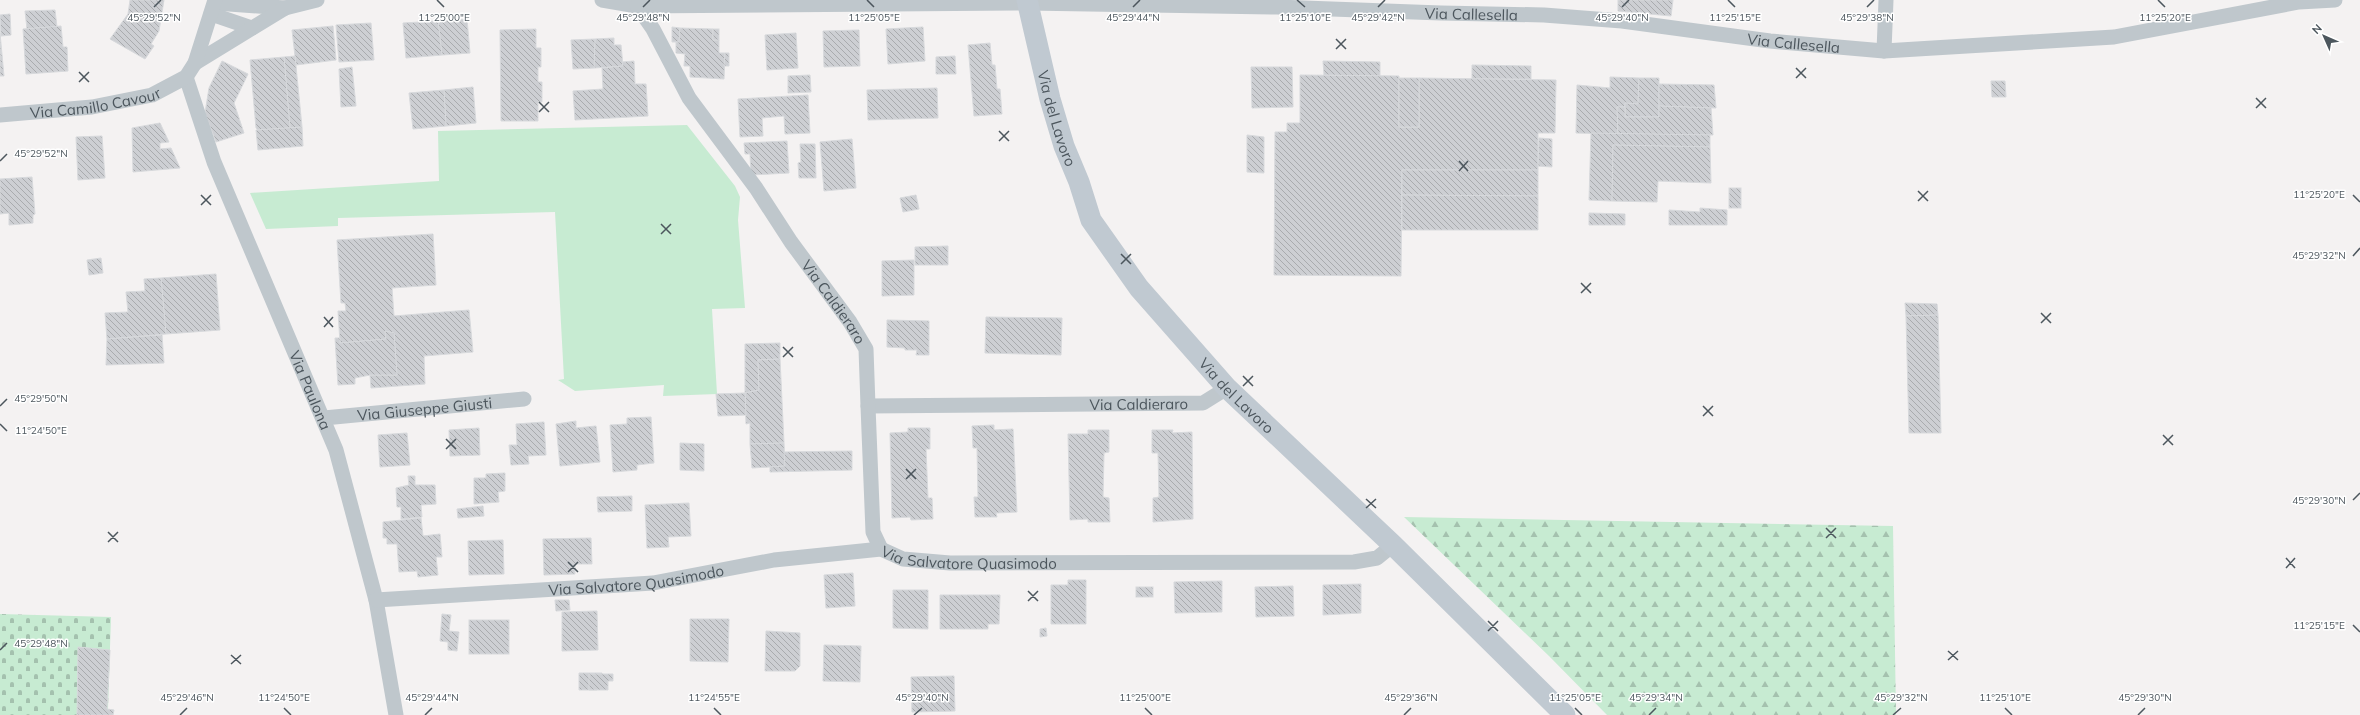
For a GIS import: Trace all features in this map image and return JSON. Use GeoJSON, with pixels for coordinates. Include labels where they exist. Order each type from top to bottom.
{"type":"FeatureCollection","features":[{"type":"Feature","properties":{"kind":"street"},"geometry":{"type":"LineString","coordinates":[[214,5],[285,8],[317,0]]}},
{"type":"Feature","properties":{"kind":"street","name":"Via Callesella"},"geometry":{"type":"LineString","coordinates":[[602,0],[637,6],[702,2],[1277,3],[1441,13],[1544,15],[1622,21],[1770,41],[1884,51],[2114,37],[2299,2],[2335,0]]}},
{"type":"Feature","properties":{"kind":"street"},"geometry":{"type":"LineString","coordinates":[[1884,51],[1886,0]]}},
{"type":"Feature","properties":{"kind":"street","name":"Via del Lavoro"},"geometry":{"type":"LineString","coordinates":[[1027,2],[1052,106],[1091,220],[1139,288],[1227,388],[1393,545],[1566,715]]}},
{"type":"Feature","properties":{"kind":"street"},"geometry":{"type":"LineString","coordinates":[[214,5],[252,28]]}},
{"type":"Feature","properties":{"kind":"street"},"geometry":{"type":"LineString","coordinates":[[186,77],[195,63],[214,5]]}},
{"type":"Feature","properties":{"kind":"street","name":"Via Caldieraro"},"geometry":{"type":"LineString","coordinates":[[637,6],[653,30],[689,98],[756,188],[791,242],[850,322],[866,349],[868,406],[1203,403],[1227,388]]}},
{"type":"Feature","properties":{"kind":"street"},"geometry":{"type":"LineString","coordinates":[[195,63],[285,8]]}},
{"type":"Feature","properties":{"kind":"street","name":"Via Camillo Cavour"},"geometry":{"type":"LineString","coordinates":[[0,115],[92,107],[152,95],[186,77]]}},
{"type":"Feature","properties":{"kind":"street","name":"Via Paulona"},"geometry":{"type":"LineString","coordinates":[[186,77],[214,162],[259,271],[324,418],[336,450],[376,600],[396,715]]}},
{"type":"Feature","properties":{"kind":"street","name":"Via Giuseppe Giusti"},"geometry":{"type":"LineString","coordinates":[[324,418],[524,399]]}},
{"type":"Feature","properties":{"kind":"street"},"geometry":{"type":"LineString","coordinates":[[868,406],[873,532],[881,549]]}},
{"type":"Feature","properties":{"kind":"street","name":"Via Salvatore Quasimodo"},"geometry":{"type":"LineString","coordinates":[[376,600],[654,583],[774,560],[881,549],[903,559],[950,563],[1354,562],[1377,558],[1393,545]]}},
{"type":"Feature","properties":{"kind":"green space"},"geometry":{"type":"Polygon","coordinates":[[[687,125],[735,186],[740,197],[738,220],[745,308],[712,309],[717,394],[663,396],[664,385],[575,391],[558,380],[564,379],[555,212],[338,218],[338,226],[266,229],[250,193],[439,181],[438,131],[687,125]]]}},
{"type":"Feature","properties":{"kind":"green space"},"geometry":{"type":"Polygon","coordinates":[[[1404,517],[1893,526],[1896,715],[1607,715],[1549,656],[1404,517]]]}},
{"type":"Feature","properties":{"kind":"green space"},"geometry":{"type":"Polygon","coordinates":[[[0,614],[111,617],[108,709],[114,710],[113,715],[0,715],[0,614]]]}},
{"type":"Feature","properties":{"kind":"building"},"geometry":{"type":"Polygon","coordinates":[[[130,0],[164,0],[159,31],[151,44],[154,46],[145,59],[110,39],[128,14],[130,0]]]}},
{"type":"Feature","properties":{"kind":"building"},"geometry":{"type":"Polygon","coordinates":[[[1618,0],[1673,0],[1671,16],[1618,11],[1618,0]]]}},
{"type":"Feature","properties":{"kind":"building"},"geometry":{"type":"Polygon","coordinates":[[[55,10],[57,27],[27,29],[25,11],[55,10]]]}},
{"type":"Feature","properties":{"kind":"building"},"geometry":{"type":"Polygon","coordinates":[[[10,14],[11,35],[1,36],[0,15],[10,14]]]}},
{"type":"Feature","properties":{"kind":"building"},"geometry":{"type":"Polygon","coordinates":[[[467,19],[470,53],[442,55],[438,21],[467,19]]]}},
{"type":"Feature","properties":{"kind":"building"},"geometry":{"type":"Polygon","coordinates":[[[438,21],[442,55],[406,58],[403,23],[438,21]]]}},
{"type":"Feature","properties":{"kind":"building"},"geometry":{"type":"Polygon","coordinates":[[[371,23],[374,60],[339,62],[336,25],[371,23]]]}},
{"type":"Feature","properties":{"kind":"building"},"geometry":{"type":"Polygon","coordinates":[[[61,26],[63,47],[67,47],[68,71],[26,74],[23,29],[61,26]]]}},
{"type":"Feature","properties":{"kind":"building"},"geometry":{"type":"Polygon","coordinates":[[[333,26],[336,60],[296,65],[292,30],[333,26]]]}},
{"type":"Feature","properties":{"kind":"building"},"geometry":{"type":"Polygon","coordinates":[[[672,27],[680,28],[679,42],[672,42],[672,27]]]}},
{"type":"Feature","properties":{"kind":"building"},"geometry":{"type":"Polygon","coordinates":[[[923,27],[925,61],[888,64],[886,29],[923,27]]]}},
{"type":"Feature","properties":{"kind":"building"},"geometry":{"type":"Polygon","coordinates":[[[680,28],[713,29],[713,40],[719,40],[719,53],[725,53],[724,79],[690,77],[690,66],[684,66],[685,54],[676,53],[676,42],[679,42],[680,28]]]}},
{"type":"Feature","properties":{"kind":"building"},"geometry":{"type":"Polygon","coordinates":[[[536,29],[536,48],[541,48],[541,67],[538,67],[538,82],[542,82],[542,102],[538,102],[538,121],[501,121],[500,30],[536,29]]]}},
{"type":"Feature","properties":{"kind":"building"},"geometry":{"type":"Polygon","coordinates":[[[713,29],[719,29],[719,40],[713,40],[713,29]]]}},
{"type":"Feature","properties":{"kind":"building"},"geometry":{"type":"Polygon","coordinates":[[[859,30],[860,66],[824,67],[823,31],[859,30]]]}},
{"type":"Feature","properties":{"kind":"building"},"geometry":{"type":"Polygon","coordinates":[[[0,33],[4,76],[0,76],[0,33]]]}},
{"type":"Feature","properties":{"kind":"building"},"geometry":{"type":"Polygon","coordinates":[[[796,33],[798,68],[767,70],[765,35],[796,33]]]}},
{"type":"Feature","properties":{"kind":"building"},"geometry":{"type":"Polygon","coordinates":[[[614,38],[614,45],[621,45],[623,66],[594,68],[595,39],[614,38]]]}},
{"type":"Feature","properties":{"kind":"building"},"geometry":{"type":"Polygon","coordinates":[[[595,39],[594,68],[573,69],[571,40],[595,39]]]}},
{"type":"Feature","properties":{"kind":"building"},"geometry":{"type":"Polygon","coordinates":[[[990,43],[992,65],[995,65],[997,89],[1000,89],[1002,114],[974,116],[968,45],[990,43]]]}},
{"type":"Feature","properties":{"kind":"building"},"geometry":{"type":"Polygon","coordinates":[[[725,53],[729,53],[729,66],[724,66],[725,53]]]}},
{"type":"Feature","properties":{"kind":"building"},"geometry":{"type":"Polygon","coordinates":[[[295,56],[302,127],[290,128],[284,57],[295,56]]]}},
{"type":"Feature","properties":{"kind":"building"},"geometry":{"type":"Polygon","coordinates":[[[955,56],[956,74],[936,74],[936,57],[955,56]]]}},
{"type":"Feature","properties":{"kind":"building"},"geometry":{"type":"Polygon","coordinates":[[[284,57],[290,128],[258,130],[256,128],[250,60],[284,57]]]}},
{"type":"Feature","properties":{"kind":"building"},"geometry":{"type":"Polygon","coordinates":[[[222,61],[248,74],[234,103],[244,133],[216,142],[205,113],[209,88],[222,61]]]}},
{"type":"Feature","properties":{"kind":"building"},"geometry":{"type":"Polygon","coordinates":[[[634,61],[635,84],[646,84],[648,116],[575,120],[573,91],[603,89],[602,68],[623,66],[622,62],[634,61]]]}},
{"type":"Feature","properties":{"kind":"building"},"geometry":{"type":"Polygon","coordinates":[[[1323,61],[1380,62],[1380,76],[1324,75],[1323,61]]]}},
{"type":"Feature","properties":{"kind":"building"},"geometry":{"type":"Polygon","coordinates":[[[1472,65],[1531,66],[1531,79],[1472,79],[1472,65]]]}},
{"type":"Feature","properties":{"kind":"building"},"geometry":{"type":"Polygon","coordinates":[[[352,67],[356,106],[341,107],[339,69],[352,67]]]}},
{"type":"Feature","properties":{"kind":"building"},"geometry":{"type":"Polygon","coordinates":[[[1251,67],[1292,67],[1293,107],[1252,108],[1251,67]]]}},
{"type":"Feature","properties":{"kind":"building"},"geometry":{"type":"Polygon","coordinates":[[[810,75],[811,92],[788,93],[788,76],[810,75]]]}},
{"type":"Feature","properties":{"kind":"building"},"geometry":{"type":"Polygon","coordinates":[[[1300,75],[1399,76],[1399,127],[1419,127],[1419,78],[1556,80],[1555,133],[1538,133],[1538,170],[1402,170],[1401,276],[1274,275],[1275,132],[1287,132],[1287,123],[1300,123],[1300,75]]]}},
{"type":"Feature","properties":{"kind":"building"},"geometry":{"type":"Polygon","coordinates":[[[1610,77],[1639,78],[1638,104],[1625,103],[1625,107],[1617,107],[1618,134],[1576,133],[1577,85],[1610,88],[1610,77]]]}},
{"type":"Feature","properties":{"kind":"building"},"geometry":{"type":"Polygon","coordinates":[[[1399,78],[1419,78],[1419,127],[1399,127],[1399,78]]]}},
{"type":"Feature","properties":{"kind":"building"},"geometry":{"type":"Polygon","coordinates":[[[1639,78],[1659,78],[1659,117],[1625,117],[1625,103],[1638,104],[1639,78]]]}},
{"type":"Feature","properties":{"kind":"building"},"geometry":{"type":"Polygon","coordinates":[[[1991,81],[2005,81],[2006,97],[1992,97],[1991,81]]]}},
{"type":"Feature","properties":{"kind":"building"},"geometry":{"type":"Polygon","coordinates":[[[1659,84],[1714,85],[1716,108],[1659,106],[1659,84]]]}},
{"type":"Feature","properties":{"kind":"building"},"geometry":{"type":"Polygon","coordinates":[[[473,87],[476,123],[446,126],[444,90],[473,87]]]}},
{"type":"Feature","properties":{"kind":"building"},"geometry":{"type":"Polygon","coordinates":[[[937,88],[938,118],[868,120],[867,90],[937,88]]]}},
{"type":"Feature","properties":{"kind":"building"},"geometry":{"type":"Polygon","coordinates":[[[444,90],[446,126],[413,129],[409,93],[444,90]]]}},
{"type":"Feature","properties":{"kind":"building"},"geometry":{"type":"Polygon","coordinates":[[[808,95],[810,133],[785,134],[784,116],[762,118],[763,136],[740,137],[738,99],[808,95]]]}},
{"type":"Feature","properties":{"kind":"building"},"geometry":{"type":"Polygon","coordinates":[[[1659,106],[1711,108],[1713,135],[1618,134],[1617,107],[1625,107],[1625,117],[1659,117],[1659,106]]]}},
{"type":"Feature","properties":{"kind":"building"},"geometry":{"type":"Polygon","coordinates":[[[160,123],[169,142],[160,143],[160,149],[171,148],[180,168],[133,172],[132,128],[160,123]]]}},
{"type":"Feature","properties":{"kind":"building"},"geometry":{"type":"Polygon","coordinates":[[[302,127],[303,146],[258,150],[256,130],[302,127]]]}},
{"type":"Feature","properties":{"kind":"building"},"geometry":{"type":"Polygon","coordinates":[[[1591,133],[1710,135],[1710,147],[1613,145],[1612,201],[1589,200],[1591,133]]]}},
{"type":"Feature","properties":{"kind":"building"},"geometry":{"type":"Polygon","coordinates":[[[1247,135],[1264,137],[1264,173],[1247,172],[1247,135]]]}},
{"type":"Feature","properties":{"kind":"building"},"geometry":{"type":"Polygon","coordinates":[[[102,136],[105,178],[78,180],[76,137],[102,136]]]}},
{"type":"Feature","properties":{"kind":"building"},"geometry":{"type":"Polygon","coordinates":[[[1539,138],[1552,139],[1552,167],[1538,166],[1539,138]]]}},
{"type":"Feature","properties":{"kind":"building"},"geometry":{"type":"Polygon","coordinates":[[[852,139],[856,188],[824,191],[820,142],[852,139]]]}},
{"type":"Feature","properties":{"kind":"building"},"geometry":{"type":"Polygon","coordinates":[[[787,141],[789,173],[751,175],[750,154],[745,154],[744,143],[787,141]]]}},
{"type":"Feature","properties":{"kind":"building"},"geometry":{"type":"Polygon","coordinates":[[[800,144],[815,144],[816,178],[799,178],[798,163],[801,162],[800,144]]]}},
{"type":"Feature","properties":{"kind":"building"},"geometry":{"type":"Polygon","coordinates":[[[1613,145],[1710,147],[1711,183],[1658,181],[1657,202],[1612,201],[1613,145]]]}},
{"type":"Feature","properties":{"kind":"building"},"geometry":{"type":"Polygon","coordinates":[[[1402,170],[1538,170],[1538,196],[1402,195],[1402,170]]]}},
{"type":"Feature","properties":{"kind":"building"},"geometry":{"type":"Polygon","coordinates":[[[32,177],[35,214],[33,215],[33,223],[9,225],[9,213],[0,214],[0,179],[32,177]]]}},
{"type":"Feature","properties":{"kind":"building"},"geometry":{"type":"Polygon","coordinates":[[[1729,188],[1741,188],[1741,208],[1729,208],[1729,188]]]}},
{"type":"Feature","properties":{"kind":"building"},"geometry":{"type":"Polygon","coordinates":[[[916,195],[919,209],[903,212],[900,198],[916,195]]]}},
{"type":"Feature","properties":{"kind":"building"},"geometry":{"type":"Polygon","coordinates":[[[1402,195],[1538,196],[1538,230],[1402,230],[1402,195]]]}},
{"type":"Feature","properties":{"kind":"building"},"geometry":{"type":"Polygon","coordinates":[[[1700,208],[1727,210],[1727,225],[1669,225],[1669,210],[1700,212],[1700,208]]]}},
{"type":"Feature","properties":{"kind":"building"},"geometry":{"type":"Polygon","coordinates":[[[1589,213],[1625,214],[1625,225],[1589,225],[1589,213]]]}},
{"type":"Feature","properties":{"kind":"building"},"geometry":{"type":"Polygon","coordinates":[[[433,234],[436,285],[392,288],[394,316],[469,310],[473,352],[424,356],[425,384],[371,388],[370,375],[397,375],[394,333],[385,331],[386,339],[340,343],[338,311],[346,311],[345,303],[341,303],[337,240],[433,234]]]}},
{"type":"Feature","properties":{"kind":"building"},"geometry":{"type":"Polygon","coordinates":[[[948,246],[948,265],[915,265],[915,247],[948,246]]]}},
{"type":"Feature","properties":{"kind":"building"},"geometry":{"type":"Polygon","coordinates":[[[101,258],[103,273],[89,275],[87,260],[101,258]]]}},
{"type":"Feature","properties":{"kind":"building"},"geometry":{"type":"Polygon","coordinates":[[[914,260],[914,295],[882,296],[882,261],[914,260]]]}},
{"type":"Feature","properties":{"kind":"building"},"geometry":{"type":"Polygon","coordinates":[[[216,274],[220,330],[166,334],[161,278],[216,274]]]}},
{"type":"Feature","properties":{"kind":"building"},"geometry":{"type":"Polygon","coordinates":[[[161,278],[166,334],[107,339],[105,313],[128,312],[126,292],[145,291],[144,279],[161,278]]]}},
{"type":"Feature","properties":{"kind":"building"},"geometry":{"type":"Polygon","coordinates":[[[1905,303],[1937,304],[1938,315],[1906,316],[1905,303]]]}},
{"type":"Feature","properties":{"kind":"building"},"geometry":{"type":"Polygon","coordinates":[[[1938,315],[1941,433],[1909,433],[1906,316],[1938,315]]]}},
{"type":"Feature","properties":{"kind":"building"},"geometry":{"type":"Polygon","coordinates":[[[986,317],[1062,318],[1061,355],[985,353],[986,317]]]}},
{"type":"Feature","properties":{"kind":"building"},"geometry":{"type":"Polygon","coordinates":[[[887,320],[929,321],[929,355],[916,355],[917,350],[887,347],[887,320]]]}},
{"type":"Feature","properties":{"kind":"building"},"geometry":{"type":"Polygon","coordinates":[[[385,331],[394,333],[397,375],[370,375],[355,378],[355,384],[338,385],[335,338],[340,338],[340,343],[386,339],[385,331]]]}},
{"type":"Feature","properties":{"kind":"building"},"geometry":{"type":"Polygon","coordinates":[[[162,335],[164,363],[106,365],[107,339],[162,335]]]}},
{"type":"Feature","properties":{"kind":"building"},"geometry":{"type":"Polygon","coordinates":[[[780,343],[780,359],[758,360],[759,390],[745,393],[745,344],[780,343]]]}},
{"type":"Feature","properties":{"kind":"building"},"geometry":{"type":"Polygon","coordinates":[[[780,359],[784,443],[750,444],[750,423],[746,424],[745,393],[759,390],[758,360],[780,359]]]}},
{"type":"Feature","properties":{"kind":"building"},"geometry":{"type":"Polygon","coordinates":[[[745,393],[746,415],[718,416],[716,394],[745,393]]]}},
{"type":"Feature","properties":{"kind":"building"},"geometry":{"type":"Polygon","coordinates":[[[651,417],[654,463],[637,465],[637,470],[613,472],[610,425],[627,424],[627,418],[651,417]]]}},
{"type":"Feature","properties":{"kind":"building"},"geometry":{"type":"Polygon","coordinates":[[[576,421],[576,428],[596,426],[600,462],[560,466],[556,424],[576,421]]]}},
{"type":"Feature","properties":{"kind":"building"},"geometry":{"type":"Polygon","coordinates":[[[544,422],[546,455],[528,456],[529,464],[511,465],[509,445],[517,445],[516,424],[544,422]]]}},
{"type":"Feature","properties":{"kind":"building"},"geometry":{"type":"Polygon","coordinates":[[[994,425],[994,430],[1013,429],[1017,512],[996,513],[997,517],[975,517],[974,497],[978,497],[977,448],[973,448],[972,426],[994,425]]]}},
{"type":"Feature","properties":{"kind":"building"},"geometry":{"type":"Polygon","coordinates":[[[479,428],[480,455],[450,456],[449,430],[479,428]]]}},
{"type":"Feature","properties":{"kind":"building"},"geometry":{"type":"Polygon","coordinates":[[[908,428],[930,428],[930,449],[926,449],[928,498],[932,498],[933,519],[911,520],[910,517],[892,518],[890,433],[908,432],[908,428]]]}},
{"type":"Feature","properties":{"kind":"building"},"geometry":{"type":"Polygon","coordinates":[[[1088,430],[1109,430],[1109,452],[1104,453],[1103,497],[1109,498],[1110,522],[1088,522],[1088,519],[1070,520],[1068,434],[1088,434],[1088,430]]]}},
{"type":"Feature","properties":{"kind":"building"},"geometry":{"type":"Polygon","coordinates":[[[1152,430],[1173,430],[1172,433],[1192,432],[1193,519],[1153,522],[1153,498],[1159,497],[1158,453],[1152,453],[1152,430]]]}},
{"type":"Feature","properties":{"kind":"building"},"geometry":{"type":"Polygon","coordinates":[[[407,433],[410,465],[380,467],[378,435],[407,433]]]}},
{"type":"Feature","properties":{"kind":"building"},"geometry":{"type":"Polygon","coordinates":[[[680,443],[704,444],[704,471],[680,470],[680,443]]]}},
{"type":"Feature","properties":{"kind":"building"},"geometry":{"type":"Polygon","coordinates":[[[784,443],[785,466],[752,468],[750,444],[784,443]]]}},
{"type":"Feature","properties":{"kind":"building"},"geometry":{"type":"Polygon","coordinates":[[[852,451],[852,470],[770,472],[770,467],[785,466],[784,452],[852,451]]]}},
{"type":"Feature","properties":{"kind":"building"},"geometry":{"type":"Polygon","coordinates":[[[505,473],[505,491],[498,492],[499,502],[474,504],[474,478],[486,478],[486,474],[505,473]]]}},
{"type":"Feature","properties":{"kind":"building"},"geometry":{"type":"Polygon","coordinates":[[[408,476],[415,476],[415,485],[435,485],[436,504],[421,505],[422,517],[401,519],[401,507],[397,507],[396,488],[409,485],[408,476]]]}},
{"type":"Feature","properties":{"kind":"building"},"geometry":{"type":"Polygon","coordinates":[[[632,496],[632,511],[598,512],[597,497],[632,496]]]}},
{"type":"Feature","properties":{"kind":"building"},"geometry":{"type":"Polygon","coordinates":[[[689,503],[691,536],[668,537],[669,547],[647,548],[645,505],[689,503]]]}},
{"type":"Feature","properties":{"kind":"building"},"geometry":{"type":"Polygon","coordinates":[[[483,506],[484,516],[458,518],[457,509],[483,506]]]}},
{"type":"Feature","properties":{"kind":"building"},"geometry":{"type":"Polygon","coordinates":[[[421,518],[423,536],[440,534],[442,557],[436,557],[438,575],[418,577],[417,571],[399,572],[397,544],[387,544],[387,538],[383,538],[383,522],[421,518]]]}},
{"type":"Feature","properties":{"kind":"building"},"geometry":{"type":"Polygon","coordinates":[[[591,538],[592,564],[575,564],[575,574],[544,575],[543,539],[591,538]]]}},
{"type":"Feature","properties":{"kind":"building"},"geometry":{"type":"Polygon","coordinates":[[[503,540],[504,574],[469,575],[468,541],[503,540]]]}},
{"type":"Feature","properties":{"kind":"building"},"geometry":{"type":"Polygon","coordinates":[[[853,573],[855,606],[826,608],[824,575],[853,573]]]}},
{"type":"Feature","properties":{"kind":"building"},"geometry":{"type":"Polygon","coordinates":[[[1068,580],[1086,580],[1086,624],[1051,624],[1051,585],[1068,585],[1068,580]]]}},
{"type":"Feature","properties":{"kind":"building"},"geometry":{"type":"Polygon","coordinates":[[[1222,581],[1222,612],[1175,613],[1174,582],[1222,581]]]}},
{"type":"Feature","properties":{"kind":"building"},"geometry":{"type":"Polygon","coordinates":[[[1361,584],[1361,613],[1323,615],[1323,585],[1361,584]]]}},
{"type":"Feature","properties":{"kind":"building"},"geometry":{"type":"Polygon","coordinates":[[[1293,586],[1294,616],[1256,617],[1255,587],[1293,586]]]}},
{"type":"Feature","properties":{"kind":"building"},"geometry":{"type":"Polygon","coordinates":[[[1136,587],[1153,587],[1153,597],[1136,597],[1136,587]]]}},
{"type":"Feature","properties":{"kind":"building"},"geometry":{"type":"Polygon","coordinates":[[[893,590],[928,590],[928,629],[893,628],[893,590]]]}},
{"type":"Feature","properties":{"kind":"building"},"geometry":{"type":"Polygon","coordinates":[[[940,595],[1000,595],[999,624],[988,624],[988,629],[940,629],[940,595]]]}},
{"type":"Feature","properties":{"kind":"building"},"geometry":{"type":"Polygon","coordinates":[[[555,600],[569,600],[570,610],[556,611],[555,600]]]}},
{"type":"Feature","properties":{"kind":"building"},"geometry":{"type":"Polygon","coordinates":[[[597,611],[598,650],[562,651],[562,612],[597,611]]]}},
{"type":"Feature","properties":{"kind":"building"},"geometry":{"type":"Polygon","coordinates":[[[442,614],[451,615],[449,631],[459,632],[457,651],[448,650],[448,642],[440,641],[442,614]]]}},
{"type":"Feature","properties":{"kind":"building"},"geometry":{"type":"Polygon","coordinates":[[[690,619],[729,619],[728,662],[690,661],[690,619]]]}},
{"type":"Feature","properties":{"kind":"building"},"geometry":{"type":"Polygon","coordinates":[[[469,620],[509,620],[509,654],[469,654],[469,620]]]}},
{"type":"Feature","properties":{"kind":"building"},"geometry":{"type":"Polygon","coordinates":[[[1046,628],[1047,636],[1040,637],[1040,629],[1046,628]]]}},
{"type":"Feature","properties":{"kind":"building"},"geometry":{"type":"Polygon","coordinates":[[[766,631],[800,633],[800,666],[795,671],[765,671],[766,631]]]}},
{"type":"Feature","properties":{"kind":"building"},"geometry":{"type":"Polygon","coordinates":[[[824,645],[861,646],[860,682],[823,681],[824,645]]]}},
{"type":"Feature","properties":{"kind":"building"},"geometry":{"type":"Polygon","coordinates":[[[78,647],[110,650],[107,709],[114,710],[113,715],[77,715],[78,647]]]}},
{"type":"Feature","properties":{"kind":"building"},"geometry":{"type":"Polygon","coordinates":[[[579,673],[602,673],[603,680],[597,680],[597,690],[579,690],[579,673]]]}},
{"type":"Feature","properties":{"kind":"building"},"geometry":{"type":"Polygon","coordinates":[[[589,674],[613,674],[613,681],[608,681],[608,690],[589,690],[589,674]]]}},
{"type":"Feature","properties":{"kind":"building"},"geometry":{"type":"Polygon","coordinates":[[[954,676],[955,711],[912,712],[911,677],[954,676]]]}}]}
